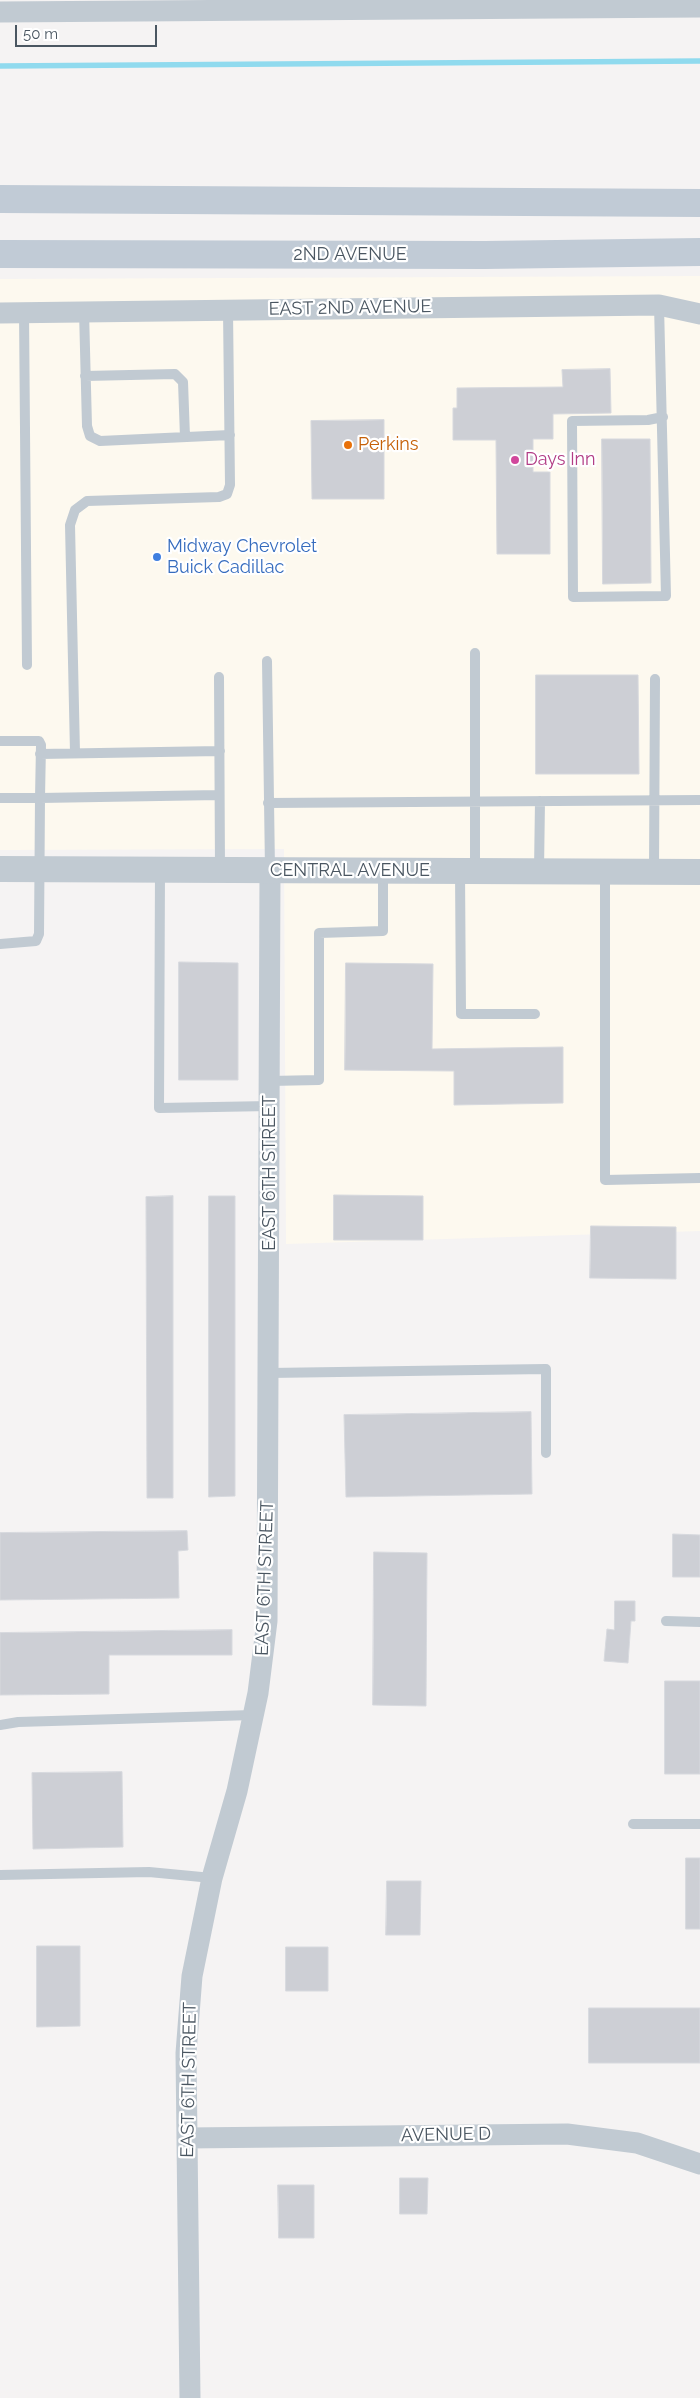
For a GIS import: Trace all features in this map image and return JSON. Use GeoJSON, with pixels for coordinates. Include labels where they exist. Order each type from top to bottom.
{"type":"FeatureCollection","features":[{"type":"Feature","properties":{"kind":"main road"},"geometry":{"type":"LineString","coordinates":[[0,199],[700,203]]}},
{"type":"Feature","properties":{"kind":"main road","name":"2ND AVENUE"},"geometry":{"type":"LineString","coordinates":[[0,254],[485,255],[700,252]]}},
{"type":"Feature","properties":{"kind":"street"},"geometry":{"type":"LineString","coordinates":[[0,12],[700,7]]}},
{"type":"Feature","properties":{"kind":"street","name":"EAST 2ND AVENUE"},"geometry":{"type":"LineString","coordinates":[[0,313],[659,305],[700,314]]}},
{"type":"Feature","properties":{"kind":"street","name":"CENTRAL AVENUE"},"geometry":{"type":"LineString","coordinates":[[0,869],[700,872]]}},
{"type":"Feature","properties":{"kind":"street","name":"EAST 6TH STREET"},"geometry":{"type":"LineString","coordinates":[[190,2398],[186,2053],[192,1976],[212,1878],[237,1791],[253,1715],[267,1621],[270,870]]}},
{"type":"Feature","properties":{"kind":"street","name":"AVENUE D"},"geometry":{"type":"LineString","coordinates":[[187,2138],[567,2134],[637,2143],[700,2164]]}},
{"type":"Feature","properties":{"kind":"lane"},"geometry":{"type":"LineString","coordinates":[[659,305],[663,417],[666,596],[573,597],[572,421],[648,420],[663,417]]}},
{"type":"Feature","properties":{"kind":"lane"},"geometry":{"type":"LineString","coordinates":[[75,753],[70,525],[75,510],[87,501],[219,498],[228,494],[230,484],[230,435],[228,310]]}},
{"type":"Feature","properties":{"kind":"lane"},"geometry":{"type":"LineString","coordinates":[[24,312],[28,665]]}},
{"type":"Feature","properties":{"kind":"lane"},"geometry":{"type":"LineString","coordinates":[[84,312],[87,426],[90,436],[100,440],[230,435]]}},
{"type":"Feature","properties":{"kind":"lane"},"geometry":{"type":"LineString","coordinates":[[86,376],[175,374],[183,382],[186,437]]}},
{"type":"Feature","properties":{"kind":"lane"},"geometry":{"type":"LineString","coordinates":[[474,653],[475,801],[467,871],[461,1014],[535,1014]]}},
{"type":"Feature","properties":{"kind":"lane"},"geometry":{"type":"LineString","coordinates":[[267,661],[270,870]]}},
{"type":"Feature","properties":{"kind":"lane"},"geometry":{"type":"LineString","coordinates":[[219,677],[220,870]]}},
{"type":"Feature","properties":{"kind":"lane"},"geometry":{"type":"LineString","coordinates":[[654,872],[655,679]]}},
{"type":"Feature","properties":{"kind":"lane"},"geometry":{"type":"LineString","coordinates":[[0,741],[39,741],[40,754],[39,934],[36,941],[0,944]]}},
{"type":"Feature","properties":{"kind":"lane"},"geometry":{"type":"LineString","coordinates":[[40,754],[220,751]]}},
{"type":"Feature","properties":{"kind":"lane"},"geometry":{"type":"LineString","coordinates":[[0,798],[220,795]]}},
{"type":"Feature","properties":{"kind":"lane"},"geometry":{"type":"LineString","coordinates":[[268,802],[700,800]]}},
{"type":"Feature","properties":{"kind":"lane"},"geometry":{"type":"LineString","coordinates":[[540,801],[540,871]]}},
{"type":"Feature","properties":{"kind":"lane"},"geometry":{"type":"LineString","coordinates":[[160,870],[159,1108],[270,1106]]}},
{"type":"Feature","properties":{"kind":"lane"},"geometry":{"type":"LineString","coordinates":[[270,1081],[319,1080],[319,933],[383,931],[382,871]]}},
{"type":"Feature","properties":{"kind":"lane"},"geometry":{"type":"LineString","coordinates":[[605,872],[605,1180],[700,1178]]}},
{"type":"Feature","properties":{"kind":"lane"},"geometry":{"type":"LineString","coordinates":[[269,1373],[546,1369],[546,1453]]}},
{"type":"Feature","properties":{"kind":"lane"},"geometry":{"type":"LineString","coordinates":[[666,1621],[700,1622]]}},
{"type":"Feature","properties":{"kind":"lane"},"geometry":{"type":"LineString","coordinates":[[0,1725],[18,1722],[253,1715]]}},
{"type":"Feature","properties":{"kind":"lane"},"geometry":{"type":"LineString","coordinates":[[633,1824],[700,1824]]}},
{"type":"Feature","properties":{"kind":"lane"},"geometry":{"type":"LineString","coordinates":[[0,1875],[149,1872],[212,1878]]}},
{"type":"Feature","properties":{"kind":"shaded area"},"geometry":{"type":"Polygon","coordinates":[[[700,276],[700,1231],[286,1244],[284,849],[0,850],[0,279],[700,276]]]}},
{"type":"Feature","properties":{"kind":"building","name":"Days Inn"},"geometry":{"type":"Polygon","coordinates":[[[610,369],[611,413],[553,414],[553,439],[533,439],[533,472],[550,472],[550,554],[497,554],[496,440],[453,440],[453,408],[457,408],[457,388],[563,387],[562,370],[610,369]]]}},
{"type":"Feature","properties":{"kind":"building","name":"Perkins"},"geometry":{"type":"Polygon","coordinates":[[[384,420],[384,499],[312,499],[311,421],[384,420]]]}},
{"type":"Feature","properties":{"kind":"building"},"geometry":{"type":"Polygon","coordinates":[[[602,439],[650,439],[651,583],[603,584],[602,439]]]}},
{"type":"Feature","properties":{"kind":"building"},"geometry":{"type":"Polygon","coordinates":[[[536,675],[638,675],[639,774],[536,774],[536,675]]]}},
{"type":"Feature","properties":{"kind":"building"},"geometry":{"type":"Polygon","coordinates":[[[179,962],[238,963],[238,1080],[179,1080],[179,962]]]}},
{"type":"Feature","properties":{"kind":"building"},"geometry":{"type":"Polygon","coordinates":[[[346,963],[433,964],[432,1049],[563,1047],[563,1103],[454,1105],[454,1071],[345,1070],[346,963]]]}},
{"type":"Feature","properties":{"kind":"building"},"geometry":{"type":"Polygon","coordinates":[[[334,1195],[423,1196],[423,1240],[334,1240],[334,1195]]]}},
{"type":"Feature","properties":{"kind":"building"},"geometry":{"type":"Polygon","coordinates":[[[173,1196],[173,1498],[147,1498],[146,1197],[173,1196]]]}},
{"type":"Feature","properties":{"kind":"building"},"geometry":{"type":"Polygon","coordinates":[[[209,1196],[235,1196],[235,1496],[209,1497],[209,1196]]]}},
{"type":"Feature","properties":{"kind":"building"},"geometry":{"type":"Polygon","coordinates":[[[591,1226],[676,1227],[676,1279],[590,1278],[591,1226]]]}},
{"type":"Feature","properties":{"kind":"building"},"geometry":{"type":"Polygon","coordinates":[[[531,1412],[532,1494],[346,1497],[344,1415],[531,1412]]]}},
{"type":"Feature","properties":{"kind":"building"},"geometry":{"type":"Polygon","coordinates":[[[187,1531],[188,1550],[178,1551],[179,1598],[0,1600],[0,1533],[187,1531]]]}},
{"type":"Feature","properties":{"kind":"building"},"geometry":{"type":"Polygon","coordinates":[[[673,1534],[700,1535],[700,1577],[673,1577],[673,1534]]]}},
{"type":"Feature","properties":{"kind":"building"},"geometry":{"type":"Polygon","coordinates":[[[374,1552],[427,1553],[426,1706],[373,1705],[374,1552]]]}},
{"type":"Feature","properties":{"kind":"building"},"geometry":{"type":"Polygon","coordinates":[[[615,1601],[635,1601],[635,1621],[631,1621],[628,1663],[604,1661],[607,1629],[614,1630],[615,1601]]]}},
{"type":"Feature","properties":{"kind":"building"},"geometry":{"type":"Polygon","coordinates":[[[232,1630],[232,1655],[109,1655],[109,1694],[0,1695],[0,1633],[232,1630]]]}},
{"type":"Feature","properties":{"kind":"building"},"geometry":{"type":"Polygon","coordinates":[[[665,1681],[700,1681],[700,1774],[665,1774],[665,1681]]]}},
{"type":"Feature","properties":{"kind":"building"},"geometry":{"type":"Polygon","coordinates":[[[122,1772],[123,1847],[33,1849],[32,1773],[122,1772]]]}},
{"type":"Feature","properties":{"kind":"building"},"geometry":{"type":"Polygon","coordinates":[[[686,1858],[700,1858],[700,1929],[686,1929],[686,1858]]]}},
{"type":"Feature","properties":{"kind":"building"},"geometry":{"type":"Polygon","coordinates":[[[387,1881],[421,1881],[420,1935],[386,1935],[387,1881]]]}},
{"type":"Feature","properties":{"kind":"building"},"geometry":{"type":"Polygon","coordinates":[[[37,1946],[80,1946],[80,2026],[37,2027],[37,1946]]]}},
{"type":"Feature","properties":{"kind":"building"},"geometry":{"type":"Polygon","coordinates":[[[286,1947],[328,1947],[328,1991],[286,1991],[286,1947]]]}},
{"type":"Feature","properties":{"kind":"building"},"geometry":{"type":"Polygon","coordinates":[[[589,2008],[700,2008],[700,2063],[589,2063],[589,2008]]]}},
{"type":"Feature","properties":{"kind":"building"},"geometry":{"type":"Polygon","coordinates":[[[400,2178],[428,2178],[427,2214],[400,2214],[400,2178]]]}},
{"type":"Feature","properties":{"kind":"building"},"geometry":{"type":"Polygon","coordinates":[[[278,2185],[314,2185],[314,2238],[279,2238],[278,2185]]]}},
{"type":"Feature","properties":{"kind":"waterway"},"geometry":{"type":"LineString","coordinates":[[0,66],[700,61]]}},
{"type":"Feature","properties":{"kind":"place","name":"Perkins"},"geometry":{"type":"Point","coordinates":[348,445]}},
{"type":"Feature","properties":{"kind":"place","name":"Days Inn"},"geometry":{"type":"Point","coordinates":[515,460]}},
{"type":"Feature","properties":{"kind":"place","name":"Midway Chevrolet Buick Cadillac"},"geometry":{"type":"Point","coordinates":[157,557]}}]}
